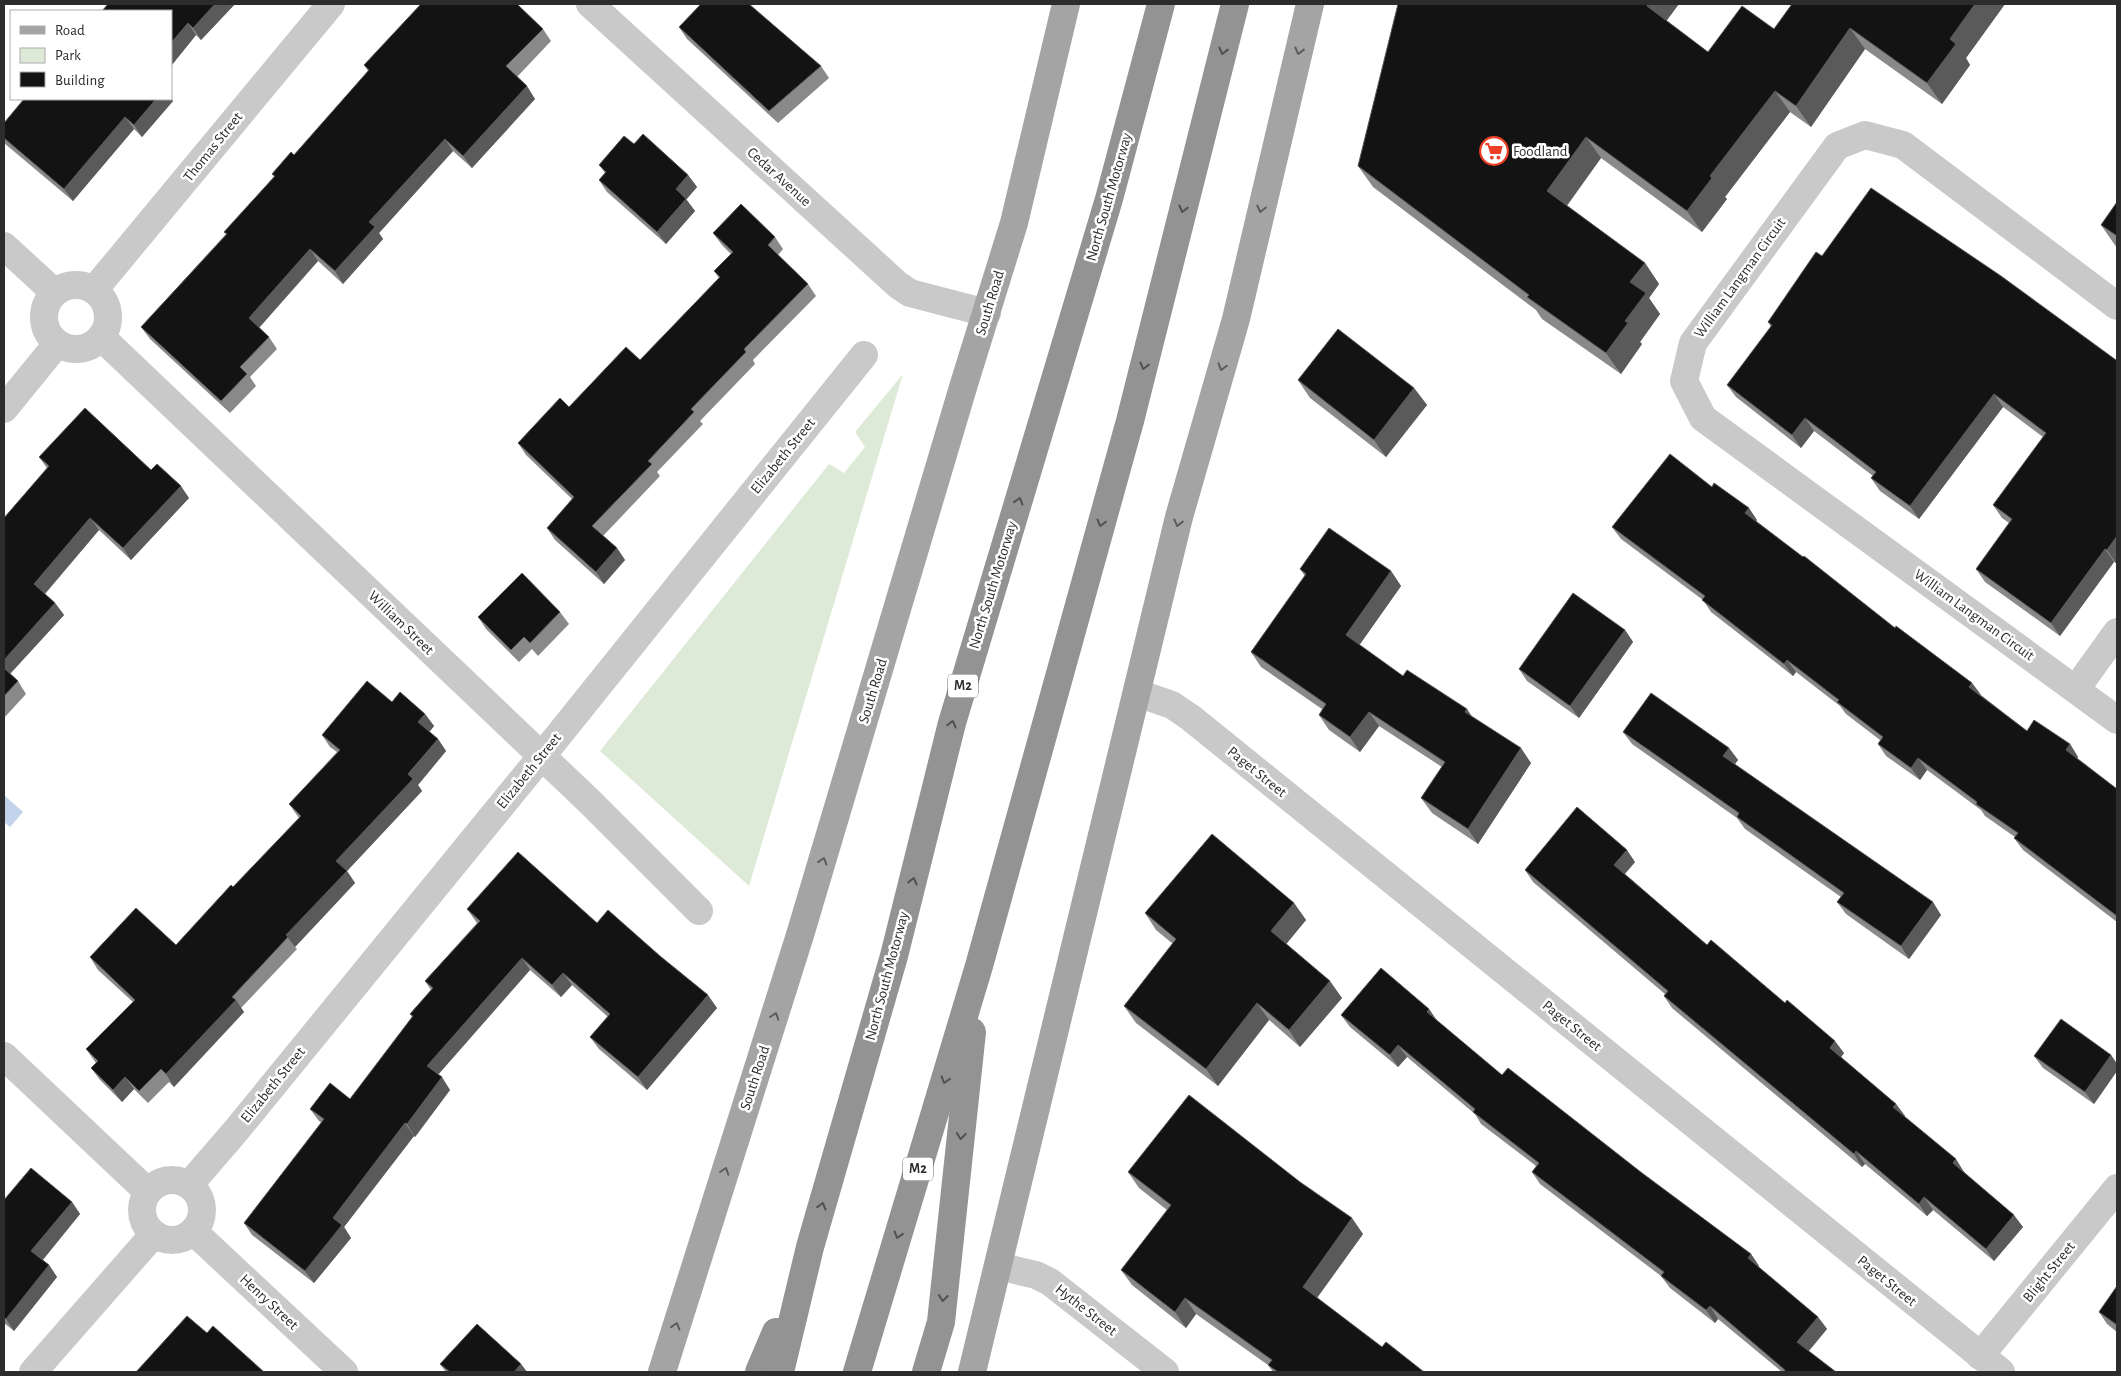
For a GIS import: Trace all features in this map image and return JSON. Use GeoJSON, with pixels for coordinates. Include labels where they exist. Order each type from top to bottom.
{"type":"FeatureCollection","features":[{"type":"Feature","properties":{"kind":"highway","name":"North South Motorway"},"geometry":{"type":"LineString","coordinates":[[780,1372],[810,1247],[894,956],[952,723],[1109,199],[1161,4]]}},
{"type":"Feature","properties":{"kind":"highway","name":"M2"},"geometry":{"type":"LineString","coordinates":[[857,1372],[979,966],[1130,421],[1235,4]]}},
{"type":"Feature","properties":{"kind":"highway"},"geometry":{"type":"LineString","coordinates":[[926,1372],[940,1322],[979,966]]}},
{"type":"Feature","properties":{"kind":"highway"},"geometry":{"type":"LineString","coordinates":[[759,1372],[810,1247]]}},
{"type":"Feature","properties":{"kind":"main road","name":"South Road"},"geometry":{"type":"LineString","coordinates":[[662,1372],[800,935],[1014,223],[1066,4]]}},
{"type":"Feature","properties":{"kind":"main road"},"geometry":{"type":"LineString","coordinates":[[972,1372],[1179,517],[1236,318],[1310,4]]}},
{"type":"Feature","properties":{"kind":"street","name":"Thomas Street"},"geometry":{"type":"LineString","coordinates":[[94,290],[331,4]]}},
{"type":"Feature","properties":{"kind":"street","name":"Cedar Avenue"},"geometry":{"type":"LineString","coordinates":[[590,4],[898,286],[910,294],[987,313]]}},
{"type":"Feature","properties":{"kind":"street","name":"William Langman Circuit"},"geometry":{"type":"LineString","coordinates":[[2117,306],[1903,145],[1865,135],[1837,146],[1693,343],[1684,381],[1703,418],[2117,720]]}},
{"type":"Feature","properties":{"kind":"street"},"geometry":{"type":"LineString","coordinates":[[4,246],[54,292]]}},
{"type":"Feature","properties":{"kind":"street"},"geometry":{"type":"LineString","coordinates":[[77,284],[94,290],[102,297],[107,306],[108,317],[106,328],[101,337],[88,347],[76,349],[57,344],[49,335],[44,324],[43,312],[47,301],[54,292],[77,284]]}},
{"type":"Feature","properties":{"kind":"street","name":"William Street"},"geometry":{"type":"LineString","coordinates":[[101,337],[589,801],[699,912]]}},
{"type":"Feature","properties":{"kind":"street"},"geometry":{"type":"LineString","coordinates":[[4,409],[57,344]]}},
{"type":"Feature","properties":{"kind":"street","name":"Elizabeth Street"},"geometry":{"type":"LineString","coordinates":[[189,1185],[234,1133],[541,757],[864,355]]}},
{"type":"Feature","properties":{"kind":"street"},"geometry":{"type":"LineString","coordinates":[[2076,689],[2117,632]]}},
{"type":"Feature","properties":{"kind":"street","name":"Paget Street"},"geometry":{"type":"LineString","coordinates":[[1137,693],[1172,705],[1191,718],[1990,1364]]}},
{"type":"Feature","properties":{"kind":"street"},"geometry":{"type":"LineString","coordinates":[[4,1056],[148,1191]]}},
{"type":"Feature","properties":{"kind":"street"},"geometry":{"type":"LineString","coordinates":[[173,1180],[189,1185],[197,1194],[202,1204],[202,1215],[193,1232],[185,1238],[174,1240],[160,1238],[146,1227],[141,1208],[148,1191],[161,1181],[173,1180]]}},
{"type":"Feature","properties":{"kind":"street","name":"Blight Street"},"geometry":{"type":"LineString","coordinates":[[1990,1364],[2117,1188]]}},
{"type":"Feature","properties":{"kind":"street","name":"Henry Street"},"geometry":{"type":"LineString","coordinates":[[193,1232],[344,1372]]}},
{"type":"Feature","properties":{"kind":"street"},"geometry":{"type":"LineString","coordinates":[[33,1372],[154,1234]]}},
{"type":"Feature","properties":{"kind":"street","name":"Hythe Street"},"geometry":{"type":"LineString","coordinates":[[998,1266],[1036,1275],[1050,1282],[1165,1372]]}},
{"type":"Feature","properties":{"kind":"green space"},"geometry":{"type":"Polygon","coordinates":[[[903,374],[749,886],[600,751],[829,464],[844,473],[865,447],[855,432],[903,374]]]}},
{"type":"Feature","properties":{"kind":"water"},"geometry":{"type":"Polygon","coordinates":[[[4,795],[23,812],[10,827],[4,822],[4,795]]]}},
{"type":"Feature","properties":{"kind":"building"},"geometry":{"type":"Polygon","coordinates":[[[108,4],[215,4],[193,28],[188,23],[172,42],[172,10],[103,10],[108,4]]]}},
{"type":"Feature","properties":{"kind":"building"},"geometry":{"type":"Polygon","coordinates":[[[421,4],[517,4],[543,29],[506,66],[527,86],[463,156],[445,139],[369,222],[375,227],[335,271],[310,249],[249,318],[269,337],[240,367],[247,374],[221,401],[141,327],[227,234],[224,232],[275,176],[272,174],[291,152],[294,155],[369,70],[364,65],[421,4]]]}},
{"type":"Feature","properties":{"kind":"building"},"geometry":{"type":"Polygon","coordinates":[[[701,4],[749,4],[821,66],[769,111],[679,27],[701,4]]]}},
{"type":"Feature","properties":{"kind":"building"},"geometry":{"type":"Polygon","coordinates":[[[1398,4],[1648,4],[1647,6],[1708,52],[1742,6],[1774,29],[1792,4],[1975,4],[1950,39],[1956,44],[1927,83],[1850,28],[1796,106],[1775,91],[1710,176],[1712,178],[1687,211],[1586,137],[1547,191],[1645,263],[1630,282],[1646,293],[1625,321],[1628,323],[1606,353],[1527,297],[1529,295],[1358,166],[1398,4]]]}},
{"type":"Feature","properties":{"kind":"building"},"geometry":{"type":"Polygon","coordinates":[[[23,100],[155,100],[134,125],[125,117],[64,189],[4,138],[4,123],[23,100]]]}},
{"type":"Feature","properties":{"kind":"building"},"geometry":{"type":"Polygon","coordinates":[[[643,134],[688,175],[676,189],[686,199],[657,232],[599,180],[606,172],[599,165],[624,136],[634,144],[643,134]]]}},
{"type":"Feature","properties":{"kind":"building"},"geometry":{"type":"Polygon","coordinates":[[[1871,188],[2001,276],[2116,360],[2117,358],[2117,536],[2107,550],[2105,549],[2051,623],[1976,569],[2012,519],[1993,505],[2046,433],[1994,394],[1910,506],[1871,478],[1876,472],[1805,418],[1792,435],[1727,385],[1772,325],[1768,322],[1816,252],[1822,256],[1871,188]]]}},
{"type":"Feature","properties":{"kind":"building"},"geometry":{"type":"Polygon","coordinates":[[[2117,202],[2117,236],[2101,225],[2117,202]]]}},
{"type":"Feature","properties":{"kind":"building"},"geometry":{"type":"Polygon","coordinates":[[[741,204],[775,237],[768,245],[808,284],[744,349],[746,352],[691,409],[694,412],[648,461],[652,464],[592,526],[617,548],[596,572],[547,528],[574,497],[518,443],[560,398],[569,407],[626,347],[640,360],[720,277],[714,271],[733,252],[713,233],[741,204]]]}},
{"type":"Feature","properties":{"kind":"building"},"geometry":{"type":"Polygon","coordinates":[[[1338,329],[1414,388],[1374,440],[1298,380],[1338,329]]]}},
{"type":"Feature","properties":{"kind":"building"},"geometry":{"type":"Polygon","coordinates":[[[85,408],[151,470],[157,464],[181,486],[123,548],[90,518],[34,584],[55,603],[4,660],[4,518],[49,466],[39,457],[85,408]]]}},
{"type":"Feature","properties":{"kind":"building"},"geometry":{"type":"Polygon","coordinates":[[[1670,454],[1712,487],[1714,483],[1749,508],[1745,513],[1804,556],[1895,628],[1896,626],[1972,683],[1969,687],[2027,731],[2034,720],[2070,744],[2066,750],[2117,789],[2117,916],[2014,838],[2018,833],[1976,804],[1977,802],[1918,758],[1911,768],[1878,744],[1883,737],[1837,702],[1839,700],[1787,660],[1784,664],[1702,600],[1705,596],[1612,527],[1670,454]]]}},
{"type":"Feature","properties":{"kind":"building"},"geometry":{"type":"Polygon","coordinates":[[[1329,528],[1391,571],[1346,635],[1403,676],[1407,670],[1467,709],[1465,712],[1521,748],[1468,829],[1421,798],[1445,762],[1369,712],[1350,737],[1319,715],[1326,704],[1251,652],[1306,574],[1300,569],[1329,528]]]}},
{"type":"Feature","properties":{"kind":"building"},"geometry":{"type":"Polygon","coordinates":[[[522,573],[560,612],[530,643],[524,637],[511,650],[478,617],[522,573]]]}},
{"type":"Feature","properties":{"kind":"building"},"geometry":{"type":"Polygon","coordinates":[[[1573,593],[1625,630],[1570,706],[1519,669],[1573,593]]]}},
{"type":"Feature","properties":{"kind":"building"},"geometry":{"type":"Polygon","coordinates":[[[4,668],[18,681],[4,696],[4,668]]]}},
{"type":"Feature","properties":{"kind":"building"},"geometry":{"type":"Polygon","coordinates":[[[367,681],[392,702],[400,692],[425,714],[418,722],[438,739],[408,774],[413,779],[336,861],[347,871],[286,935],[288,937],[232,997],[236,1000],[166,1074],[161,1069],[139,1091],[125,1077],[113,1090],[91,1068],[98,1061],[86,1049],[135,1000],[90,957],[136,908],[176,945],[231,885],[233,887],[301,816],[289,804],[340,750],[322,735],[367,681]]]}},
{"type":"Feature","properties":{"kind":"building"},"geometry":{"type":"Polygon","coordinates":[[[1651,693],[1729,748],[1723,756],[1933,902],[1901,946],[1837,902],[1844,893],[1737,817],[1739,813],[1623,732],[1651,693]]]}},
{"type":"Feature","properties":{"kind":"building"},"geometry":{"type":"Polygon","coordinates":[[[1577,807],[1627,850],[1614,865],[1707,945],[1711,940],[1785,1003],[1787,1000],[1835,1041],[1830,1048],[1896,1104],[1893,1107],[1956,1159],[1953,1163],[2014,1215],[1986,1249],[1924,1197],[1919,1204],[1856,1151],[1854,1154],[1664,996],[1668,991],[1525,870],[1577,807]]]}},
{"type":"Feature","properties":{"kind":"building"},"geometry":{"type":"Polygon","coordinates":[[[1212,834],[1294,903],[1271,931],[1330,981],[1289,1030],[1257,1003],[1206,1069],[1124,1006],[1176,939],[1145,913],[1212,834]]]}},
{"type":"Feature","properties":{"kind":"building"},"geometry":{"type":"Polygon","coordinates":[[[518,852],[597,923],[608,910],[708,995],[638,1077],[590,1037],[610,1014],[563,973],[552,985],[522,958],[427,1066],[442,1077],[333,1218],[342,1225],[305,1271],[244,1223],[324,1119],[310,1109],[330,1083],[350,1099],[413,1016],[410,1014],[433,988],[425,981],[480,921],[467,909],[518,852]]]}},
{"type":"Feature","properties":{"kind":"building"},"geometry":{"type":"Polygon","coordinates":[[[1381,968],[1429,1009],[1427,1012],[1502,1075],[1508,1068],[1642,1173],[1751,1254],[1748,1258],[1818,1317],[1797,1342],[1836,1372],[1784,1372],[1785,1370],[1710,1306],[1706,1310],[1661,1276],[1664,1272],[1532,1172],[1539,1163],[1473,1112],[1475,1109],[1398,1045],[1390,1055],[1341,1015],[1381,968]]]}},
{"type":"Feature","properties":{"kind":"building"},"geometry":{"type":"Polygon","coordinates":[[[2061,1019],[2111,1055],[2085,1092],[2034,1056],[2061,1019]]]}},
{"type":"Feature","properties":{"kind":"building"},"geometry":{"type":"Polygon","coordinates":[[[1189,1095],[1300,1182],[1352,1218],[1303,1287],[1382,1347],[1386,1342],[1424,1372],[1278,1372],[1268,1365],[1272,1360],[1185,1298],[1175,1312],[1121,1270],[1171,1205],[1128,1172],[1189,1095]]]}},
{"type":"Feature","properties":{"kind":"building"},"geometry":{"type":"Polygon","coordinates":[[[31,1168],[72,1202],[31,1251],[49,1265],[6,1319],[4,1317],[4,1200],[31,1168]]]}},
{"type":"Feature","properties":{"kind":"building"},"geometry":{"type":"Polygon","coordinates":[[[2117,1286],[2117,1325],[2099,1312],[2117,1286]]]}},
{"type":"Feature","properties":{"kind":"building"},"geometry":{"type":"Polygon","coordinates":[[[187,1316],[207,1333],[213,1326],[264,1372],[136,1372],[187,1316]]]}},
{"type":"Feature","properties":{"kind":"building"},"geometry":{"type":"Polygon","coordinates":[[[477,1324],[521,1364],[514,1372],[450,1372],[440,1364],[477,1324]]]}},
{"type":"Feature","properties":{"kind":"place","name":"Foodland"},"geometry":{"type":"Point","coordinates":[1494,151]}}]}
